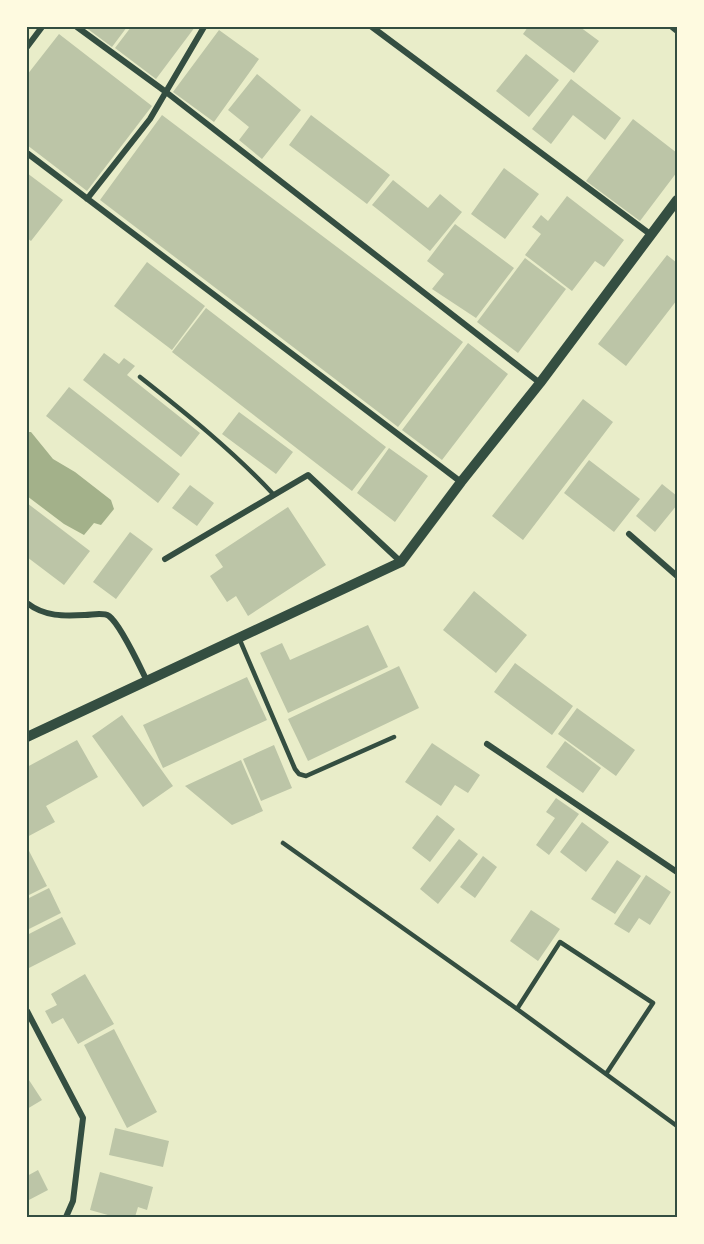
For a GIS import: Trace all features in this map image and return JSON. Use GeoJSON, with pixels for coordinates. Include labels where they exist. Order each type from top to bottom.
{"type":"FeatureCollection","features":[{"type":"Feature","properties":{"kind":"street"},"geometry":{"type":"LineString","coordinates":[[27,47],[42,27]]}},
{"type":"Feature","properties":{"kind":"street"},"geometry":{"type":"LineString","coordinates":[[77,27],[166,92],[540,383]]}},
{"type":"Feature","properties":{"kind":"street"},"geometry":{"type":"LineString","coordinates":[[87,199],[145,126],[204,27]]}},
{"type":"Feature","properties":{"kind":"street"},"geometry":{"type":"LineString","coordinates":[[372,27],[650,234]]}},
{"type":"Feature","properties":{"kind":"street"},"geometry":{"type":"LineString","coordinates":[[672,27],[677,31]]}},
{"type":"Feature","properties":{"kind":"street"},"geometry":{"type":"LineString","coordinates":[[27,153],[461,482]]}},
{"type":"Feature","properties":{"kind":"street"},"geometry":{"type":"LineString","coordinates":[[27,737],[401,562],[540,383],[677,200]]}},
{"type":"Feature","properties":{"kind":"street"},"geometry":{"type":"LineString","coordinates":[[165,559],[308,475],[401,562]]}},
{"type":"Feature","properties":{"kind":"street"},"geometry":{"type":"LineString","coordinates":[[629,534],[677,576]]}},
{"type":"Feature","properties":{"kind":"street"},"geometry":{"type":"LineString","coordinates":[[27,603],[41,612],[56,616],[101,614],[109,616],[129,645],[147,681]]}},
{"type":"Feature","properties":{"kind":"street"},"geometry":{"type":"LineString","coordinates":[[487,744],[677,872]]}},
{"type":"Feature","properties":{"kind":"street"},"geometry":{"type":"LineString","coordinates":[[27,1011],[83,1118],[72,1201],[66,1217]]}},
{"type":"Feature","properties":{"kind":"lane"},"geometry":{"type":"LineString","coordinates":[[140,377],[189,416],[253,473],[274,495]]}},
{"type":"Feature","properties":{"kind":"lane"},"geometry":{"type":"LineString","coordinates":[[239,638],[299,774],[306,776],[394,737]]}},
{"type":"Feature","properties":{"kind":"lane"},"geometry":{"type":"LineString","coordinates":[[283,843],[677,1126]]}},
{"type":"Feature","properties":{"kind":"lane"},"geometry":{"type":"LineString","coordinates":[[517,1009],[560,942],[653,1003],[606,1074]]}},
{"type":"Feature","properties":{"kind":"shaded area"},"geometry":{"type":"Polygon","coordinates":[[[27,432],[31,432],[53,459],[75,472],[111,500],[114,509],[101,525],[94,523],[84,535],[64,524],[27,496],[27,432]]]}},
{"type":"Feature","properties":{"kind":"building"},"geometry":{"type":"Polygon","coordinates":[[[85,27],[127,27],[112,47],[85,27]]]}},
{"type":"Feature","properties":{"kind":"building"},"geometry":{"type":"Polygon","coordinates":[[[131,27],[195,27],[156,79],[115,48],[131,27]]]}},
{"type":"Feature","properties":{"kind":"building"},"geometry":{"type":"Polygon","coordinates":[[[528,27],[580,27],[599,41],[574,73],[523,34],[528,27]]]}},
{"type":"Feature","properties":{"kind":"building"},"geometry":{"type":"Polygon","coordinates":[[[219,30],[259,59],[214,122],[173,92],[219,30]]]}},
{"type":"Feature","properties":{"kind":"building"},"geometry":{"type":"Polygon","coordinates":[[[59,34],[152,106],[87,191],[27,145],[27,75],[59,34]]]}},
{"type":"Feature","properties":{"kind":"building"},"geometry":{"type":"Polygon","coordinates":[[[526,54],[559,80],[529,117],[496,91],[526,54]]]}},
{"type":"Feature","properties":{"kind":"building"},"geometry":{"type":"Polygon","coordinates":[[[257,74],[301,110],[262,159],[239,140],[249,127],[228,110],[257,74]]]}},
{"type":"Feature","properties":{"kind":"building"},"geometry":{"type":"Polygon","coordinates":[[[571,79],[621,118],[605,140],[573,115],[551,144],[532,129],[571,79]]]}},
{"type":"Feature","properties":{"kind":"building"},"geometry":{"type":"Polygon","coordinates":[[[162,115],[463,342],[398,427],[100,200],[162,115]]]}},
{"type":"Feature","properties":{"kind":"building"},"geometry":{"type":"Polygon","coordinates":[[[311,115],[390,175],[367,204],[289,145],[311,115]]]}},
{"type":"Feature","properties":{"kind":"building"},"geometry":{"type":"Polygon","coordinates":[[[633,119],[677,153],[677,172],[640,221],[586,181],[633,119]]]}},
{"type":"Feature","properties":{"kind":"building"},"geometry":{"type":"Polygon","coordinates":[[[504,168],[539,194],[505,239],[471,214],[504,168]]]}},
{"type":"Feature","properties":{"kind":"building"},"geometry":{"type":"Polygon","coordinates":[[[27,173],[63,200],[31,241],[27,238],[27,173]]]}},
{"type":"Feature","properties":{"kind":"building"},"geometry":{"type":"Polygon","coordinates":[[[393,180],[428,208],[440,194],[462,212],[430,251],[372,205],[393,180]]]}},
{"type":"Feature","properties":{"kind":"building"},"geometry":{"type":"Polygon","coordinates":[[[567,196],[624,240],[604,267],[595,261],[572,291],[525,255],[541,234],[532,227],[541,215],[548,221],[567,196]]]}},
{"type":"Feature","properties":{"kind":"building"},"geometry":{"type":"Polygon","coordinates":[[[455,224],[514,268],[476,318],[432,289],[444,274],[427,261],[455,224]]]}},
{"type":"Feature","properties":{"kind":"building"},"geometry":{"type":"Polygon","coordinates":[[[667,255],[677,263],[677,300],[626,366],[598,344],[667,255]]]}},
{"type":"Feature","properties":{"kind":"building"},"geometry":{"type":"Polygon","coordinates":[[[525,258],[566,289],[518,353],[477,322],[525,258]]]}},
{"type":"Feature","properties":{"kind":"building"},"geometry":{"type":"Polygon","coordinates":[[[147,262],[205,306],[172,350],[114,306],[147,262]]]}},
{"type":"Feature","properties":{"kind":"building"},"geometry":{"type":"Polygon","coordinates":[[[206,308],[386,447],[352,491],[172,352],[206,308]]]}},
{"type":"Feature","properties":{"kind":"building"},"geometry":{"type":"Polygon","coordinates":[[[468,343],[508,374],[442,460],[402,430],[468,343]]]}},
{"type":"Feature","properties":{"kind":"building"},"geometry":{"type":"Polygon","coordinates":[[[104,353],[119,364],[124,358],[135,366],[127,375],[200,433],[181,457],[83,380],[104,353]]]}},
{"type":"Feature","properties":{"kind":"building"},"geometry":{"type":"Polygon","coordinates":[[[69,387],[180,474],[158,503],[46,416],[69,387]]]}},
{"type":"Feature","properties":{"kind":"building"},"geometry":{"type":"Polygon","coordinates":[[[583,399],[613,422],[523,540],[492,516],[583,399]]]}},
{"type":"Feature","properties":{"kind":"building"},"geometry":{"type":"Polygon","coordinates":[[[239,412],[293,452],[276,474],[222,434],[239,412]]]}},
{"type":"Feature","properties":{"kind":"building"},"geometry":{"type":"Polygon","coordinates":[[[389,448],[428,476],[395,522],[357,493],[389,448]]]}},
{"type":"Feature","properties":{"kind":"building"},"geometry":{"type":"Polygon","coordinates":[[[589,460],[640,499],[614,532],[564,493],[589,460]]]}},
{"type":"Feature","properties":{"kind":"building"},"geometry":{"type":"Polygon","coordinates":[[[662,484],[677,496],[677,505],[655,532],[636,516],[662,484]]]}},
{"type":"Feature","properties":{"kind":"building"},"geometry":{"type":"Polygon","coordinates":[[[190,485],[214,503],[197,526],[172,508],[190,485]]]}},
{"type":"Feature","properties":{"kind":"building"},"geometry":{"type":"Polygon","coordinates":[[[27,503],[90,551],[64,585],[27,557],[27,503]]]}},
{"type":"Feature","properties":{"kind":"building"},"geometry":{"type":"Polygon","coordinates":[[[288,507],[326,565],[248,616],[236,596],[227,602],[210,576],[223,567],[215,555],[288,507]]]}},
{"type":"Feature","properties":{"kind":"building"},"geometry":{"type":"Polygon","coordinates":[[[130,532],[153,549],[116,599],[93,582],[130,532]]]}},
{"type":"Feature","properties":{"kind":"building"},"geometry":{"type":"Polygon","coordinates":[[[474,591],[527,635],[496,673],[443,630],[474,591]]]}},
{"type":"Feature","properties":{"kind":"building"},"geometry":{"type":"Polygon","coordinates":[[[368,625],[388,667],[288,713],[260,653],[282,643],[290,660],[368,625]]]}},
{"type":"Feature","properties":{"kind":"building"},"geometry":{"type":"Polygon","coordinates":[[[515,663],[573,706],[552,735],[494,692],[515,663]]]}},
{"type":"Feature","properties":{"kind":"building"},"geometry":{"type":"Polygon","coordinates":[[[399,666],[419,708],[308,761],[288,719],[399,666]]]}},
{"type":"Feature","properties":{"kind":"building"},"geometry":{"type":"Polygon","coordinates":[[[247,677],[267,720],[163,768],[143,725],[247,677]]]}},
{"type":"Feature","properties":{"kind":"building"},"geometry":{"type":"Polygon","coordinates":[[[577,708],[635,750],[616,776],[558,734],[577,708]]]}},
{"type":"Feature","properties":{"kind":"building"},"geometry":{"type":"Polygon","coordinates":[[[122,715],[173,786],[143,807],[92,736],[122,715]]]}},
{"type":"Feature","properties":{"kind":"building"},"geometry":{"type":"Polygon","coordinates":[[[77,740],[98,777],[46,806],[55,822],[27,837],[27,767],[77,740]]]}},
{"type":"Feature","properties":{"kind":"building"},"geometry":{"type":"Polygon","coordinates":[[[565,741],[601,768],[583,793],[546,767],[565,741]]]}},
{"type":"Feature","properties":{"kind":"building"},"geometry":{"type":"Polygon","coordinates":[[[432,743],[480,775],[468,793],[455,785],[441,806],[405,782],[432,743]]]}},
{"type":"Feature","properties":{"kind":"building"},"geometry":{"type":"Polygon","coordinates":[[[274,745],[292,788],[261,801],[243,759],[274,745]]]}},
{"type":"Feature","properties":{"kind":"building"},"geometry":{"type":"Polygon","coordinates":[[[241,760],[263,811],[232,825],[185,786],[241,760]]]}},
{"type":"Feature","properties":{"kind":"building"},"geometry":{"type":"Polygon","coordinates":[[[556,798],[579,814],[549,855],[536,845],[555,818],[546,812],[556,798]]]}},
{"type":"Feature","properties":{"kind":"building"},"geometry":{"type":"Polygon","coordinates":[[[437,815],[455,829],[430,862],[412,848],[437,815]]]}},
{"type":"Feature","properties":{"kind":"building"},"geometry":{"type":"Polygon","coordinates":[[[582,822],[609,842],[586,872],[560,852],[582,822]]]}},
{"type":"Feature","properties":{"kind":"building"},"geometry":{"type":"Polygon","coordinates":[[[459,839],[478,854],[438,904],[420,889],[459,839]]]}},
{"type":"Feature","properties":{"kind":"building"},"geometry":{"type":"Polygon","coordinates":[[[27,847],[47,886],[27,896],[27,847]]]}},
{"type":"Feature","properties":{"kind":"building"},"geometry":{"type":"Polygon","coordinates":[[[483,856],[497,867],[475,898],[460,887],[483,856]]]}},
{"type":"Feature","properties":{"kind":"building"},"geometry":{"type":"Polygon","coordinates":[[[617,860],[641,876],[615,914],[591,899],[617,860]]]}},
{"type":"Feature","properties":{"kind":"building"},"geometry":{"type":"Polygon","coordinates":[[[646,875],[671,892],[650,925],[639,918],[629,933],[614,924],[646,875]]]}},
{"type":"Feature","properties":{"kind":"building"},"geometry":{"type":"Polygon","coordinates":[[[49,888],[61,913],[27,930],[27,899],[49,888]]]}},
{"type":"Feature","properties":{"kind":"building"},"geometry":{"type":"Polygon","coordinates":[[[531,910],[560,929],[538,961],[510,941],[531,910]]]}},
{"type":"Feature","properties":{"kind":"building"},"geometry":{"type":"Polygon","coordinates":[[[62,917],[76,944],[27,969],[27,935],[62,917]]]}},
{"type":"Feature","properties":{"kind":"building"},"geometry":{"type":"Polygon","coordinates":[[[85,974],[114,1024],[78,1044],[63,1018],[52,1024],[45,1011],[57,1005],[51,994],[85,974]]]}},
{"type":"Feature","properties":{"kind":"building"},"geometry":{"type":"Polygon","coordinates":[[[114,1029],[157,1112],[127,1128],[84,1045],[114,1029]]]}},
{"type":"Feature","properties":{"kind":"building"},"geometry":{"type":"Polygon","coordinates":[[[27,1077],[42,1100],[27,1109],[27,1077]]]}},
{"type":"Feature","properties":{"kind":"building"},"geometry":{"type":"Polygon","coordinates":[[[115,1128],[169,1141],[163,1167],[109,1155],[115,1128]]]}},
{"type":"Feature","properties":{"kind":"building"},"geometry":{"type":"Polygon","coordinates":[[[38,1170],[48,1190],[27,1201],[27,1176],[38,1170]]]}},
{"type":"Feature","properties":{"kind":"building"},"geometry":{"type":"Polygon","coordinates":[[[100,1172],[153,1187],[147,1210],[138,1207],[135,1217],[115,1217],[90,1210],[100,1172]]]}}]}
